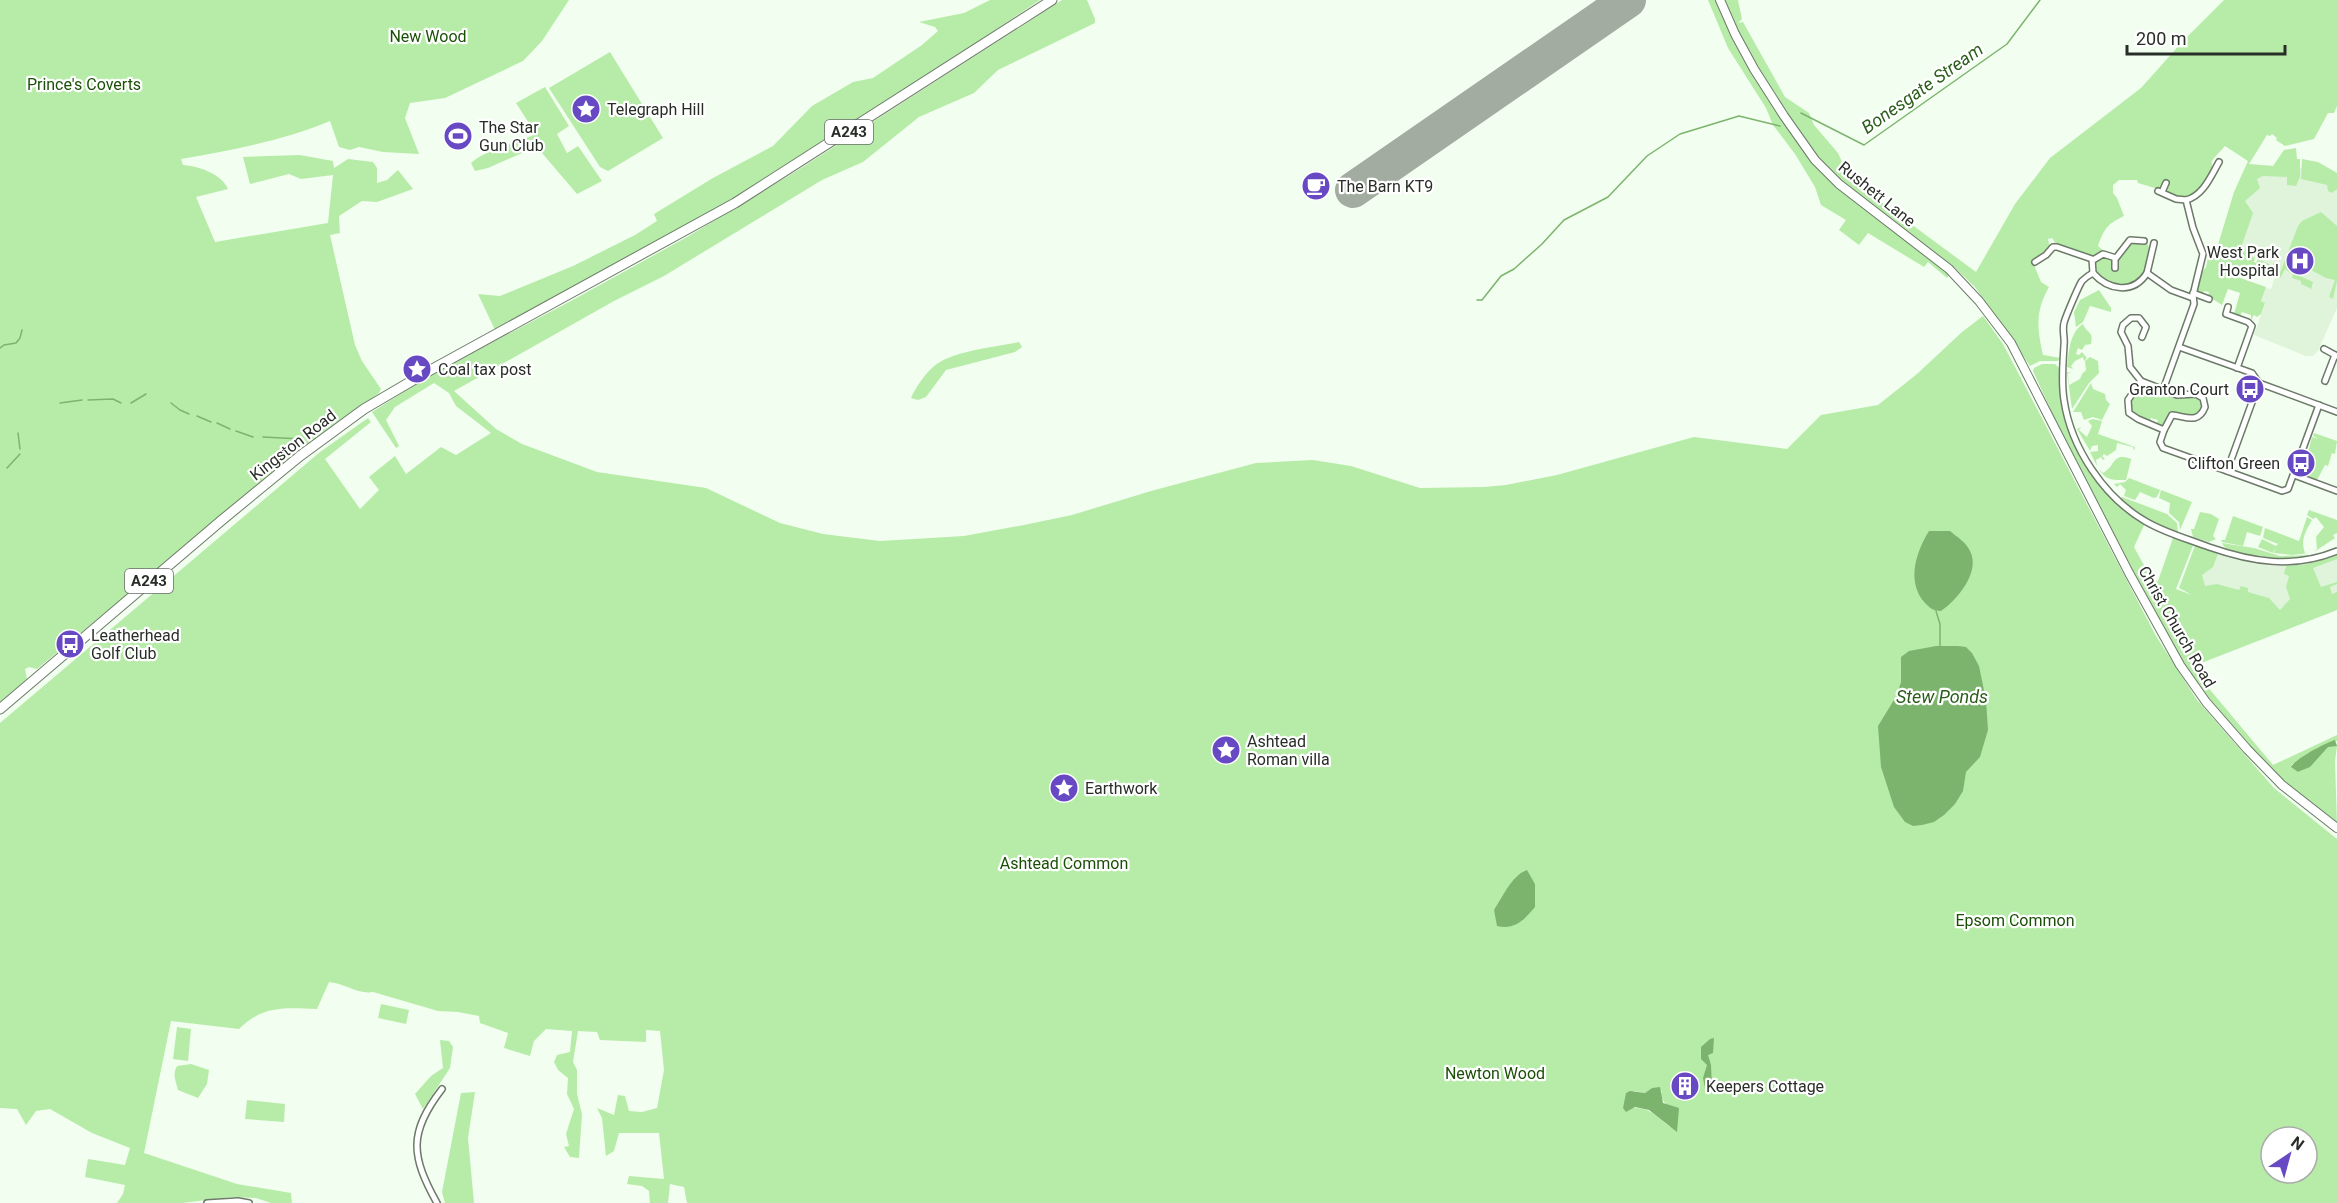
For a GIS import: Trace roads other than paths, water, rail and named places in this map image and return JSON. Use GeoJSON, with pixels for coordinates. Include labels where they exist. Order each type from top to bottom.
{"type":"FeatureCollection","features":[{"type":"Feature","properties":{"kind":"highway","name":"Kingston Road"},"geometry":{"type":"LineString","coordinates":[[0,709],[222,520],[300,456],[364,409],[735,203],[1053,0]]}},
{"type":"Feature","properties":{"kind":"main road","name":"Rushett Lane"},"geometry":{"type":"LineString","coordinates":[[1720,0],[1754,69],[1815,160],[1839,184],[1949,269],[1979,301]]}},
{"type":"Feature","properties":{"kind":"main road","name":"Christ Church Road"},"geometry":{"type":"LineString","coordinates":[[1979,301],[2011,343],[2125,565],[2180,665],[2227,727],[2282,785],[2337,828]]}},
{"type":"Feature","properties":{"kind":"street"},"geometry":{"type":"LineString","coordinates":[[2166,183],[2160,191],[2176,199],[2187,200],[2202,190],[2219,162]]}},
{"type":"Feature","properties":{"kind":"street"},"geometry":{"type":"LineString","coordinates":[[2163,390],[2194,304],[2193,296],[2203,254],[2192,226],[2187,200]]}},
{"type":"Feature","properties":{"kind":"street"},"geometry":{"type":"LineString","coordinates":[[2050,239],[2054,247],[2093,260]]}},
{"type":"Feature","properties":{"kind":"street"},"geometry":{"type":"LineString","coordinates":[[2115,268],[2115,258],[2129,241],[2137,239],[2144,241]]}},
{"type":"Feature","properties":{"kind":"street"},"geometry":{"type":"LineString","coordinates":[[2115,258],[2103,254],[2093,260],[2091,266],[2093,273],[2106,284],[2121,288],[2135,285],[2147,273],[2154,243]]}},
{"type":"Feature","properties":{"kind":"street"},"geometry":{"type":"LineString","coordinates":[[2035,262],[2054,247]]}},
{"type":"Feature","properties":{"kind":"street"},"geometry":{"type":"LineString","coordinates":[[2093,273],[2081,283],[2065,319],[2062,381],[2064,402],[2074,435],[2107,490],[2139,517],[2153,525],[2247,559],[2262,562],[2302,561],[2337,551]]}},
{"type":"Feature","properties":{"kind":"street"},"geometry":{"type":"LineString","coordinates":[[2147,273],[2171,290],[2209,299]]}},
{"type":"Feature","properties":{"kind":"street"},"geometry":{"type":"LineString","coordinates":[[2226,314],[2252,326],[2237,368]]}},
{"type":"Feature","properties":{"kind":"street"},"geometry":{"type":"LineString","coordinates":[[2142,337],[2146,327],[2139,318],[2130,318],[2121,328],[2121,333],[2128,346],[2130,367],[2141,381],[2179,396],[2197,394],[2204,400],[2205,407],[2202,414],[2192,419],[2171,416],[2160,441],[2163,448],[2283,491],[2289,488],[2319,405]]}},
{"type":"Feature","properties":{"kind":"street"},"geometry":{"type":"LineString","coordinates":[[2179,346],[2252,373],[2259,383],[2337,412]]}},
{"type":"Feature","properties":{"kind":"street"},"geometry":{"type":"LineString","coordinates":[[2324,349],[2336,355],[2325,381]]}},
{"type":"Feature","properties":{"kind":"street"},"geometry":{"type":"LineString","coordinates":[[2141,381],[2128,400],[2128,411],[2138,419],[2164,430]]}},
{"type":"Feature","properties":{"kind":"street"},"geometry":{"type":"LineString","coordinates":[[2227,471],[2259,383]]}},
{"type":"Feature","properties":{"kind":"street"},"geometry":{"type":"LineString","coordinates":[[2294,476],[2337,491]]}},
{"type":"Feature","properties":{"kind":"street"},"geometry":{"type":"LineString","coordinates":[[437,1203],[421,1171],[416,1146],[418,1131],[441,1089]]}},
{"type":"Feature","properties":{"kind":"street"},"geometry":{"type":"LineString","coordinates":[[207,1203],[238,1201],[249,1203]]}},
{"type":"Feature","properties":{"kind":"water"},"geometry":{"type":"Polygon","coordinates":[[[1929,531],[1950,531],[1966,545],[1973,559],[1966,585],[1941,611],[1932,609],[1925,603],[1919,595],[1914,577],[1917,557],[1929,531]]]}},
{"type":"Feature","properties":{"kind":"water","name":"Stew Ponds"},"geometry":{"type":"Polygon","coordinates":[[[1936,646],[1966,647],[1972,653],[1979,666],[1986,700],[1988,730],[1980,757],[1966,772],[1963,791],[1955,804],[1934,822],[1913,826],[1905,822],[1894,807],[1881,767],[1878,726],[1897,695],[1901,682],[1901,657],[1909,651],[1936,646]]]}},
{"type":"Feature","properties":{"kind":"water"},"geometry":{"type":"Polygon","coordinates":[[[2335,740],[2337,746],[2328,747],[2310,767],[2298,772],[2291,767],[2304,756],[2335,740]]]}},
{"type":"Feature","properties":{"kind":"water"},"geometry":{"type":"Polygon","coordinates":[[[1527,870],[1535,884],[1535,907],[1523,920],[1514,925],[1497,926],[1494,910],[1512,882],[1527,870]]]}},
{"type":"Feature","properties":{"kind":"water"},"geometry":{"type":"Polygon","coordinates":[[[1714,1038],[1713,1053],[1708,1055],[1712,1087],[1708,1090],[1705,1088],[1703,1078],[1707,1065],[1701,1059],[1701,1047],[1714,1038]]]}},
{"type":"Feature","properties":{"kind":"water"},"geometry":{"type":"Polygon","coordinates":[[[1660,1087],[1663,1103],[1679,1108],[1677,1132],[1649,1110],[1635,1107],[1626,1112],[1623,1108],[1626,1093],[1630,1091],[1645,1093],[1652,1088],[1660,1087]]]}},
{"type":"Feature","properties":{"kind":"waterway","name":"Bonesgate Stream"},"geometry":{"type":"LineString","coordinates":[[1801,113],[1864,145],[2007,44],[2040,0]]}},
{"type":"Feature","properties":{"kind":"waterway","name":"Bonesgate Stream"},"geometry":{"type":"LineString","coordinates":[[1477,300],[1482,300],[1501,276],[1514,269],[1564,220],[1608,197],[1647,156],[1680,134],[1739,116],[1780,126]]}},
{"type":"Feature","properties":{"kind":"waterway"},"geometry":{"type":"LineString","coordinates":[[0,348],[16,343],[22,330]]}},
{"type":"Feature","properties":{"kind":"waterway"},"geometry":{"type":"LineString","coordinates":[[131,403],[146,394]]}},
{"type":"Feature","properties":{"kind":"waterway"},"geometry":{"type":"LineString","coordinates":[[88,400],[113,399],[121,403]]}},
{"type":"Feature","properties":{"kind":"waterway"},"geometry":{"type":"LineString","coordinates":[[60,403],[82,400]]}},
{"type":"Feature","properties":{"kind":"waterway"},"geometry":{"type":"LineString","coordinates":[[171,403],[189,414]]}},
{"type":"Feature","properties":{"kind":"waterway"},"geometry":{"type":"LineString","coordinates":[[197,416],[211,422]]}},
{"type":"Feature","properties":{"kind":"waterway"},"geometry":{"type":"LineString","coordinates":[[217,423],[230,429]]}},
{"type":"Feature","properties":{"kind":"waterway"},"geometry":{"type":"LineString","coordinates":[[236,431],[253,437]]}},
{"type":"Feature","properties":{"kind":"waterway"},"geometry":{"type":"LineString","coordinates":[[18,433],[20,449]]}},
{"type":"Feature","properties":{"kind":"waterway"},"geometry":{"type":"LineString","coordinates":[[263,437],[302,439]]}},
{"type":"Feature","properties":{"kind":"waterway"},"geometry":{"type":"LineString","coordinates":[[7,468],[20,454]]}},
{"type":"Feature","properties":{"kind":"waterway"},"geometry":{"type":"LineString","coordinates":[[1936,611],[1940,624],[1940,647]]}},
{"type":"Feature","properties":{"kind":"place","name":"Telegraph Hill"},"geometry":{"type":"Point","coordinates":[586,109]}},
{"type":"Feature","properties":{"kind":"place","name":"The Star Gun Club"},"geometry":{"type":"Point","coordinates":[458,136]}},
{"type":"Feature","properties":{"kind":"place","name":"The Barn KT9"},"geometry":{"type":"Point","coordinates":[1316,186]}},
{"type":"Feature","properties":{"kind":"place","name":"West Park Hospital"},"geometry":{"type":"Point","coordinates":[2300,261]}},
{"type":"Feature","properties":{"kind":"place","name":"Coal tax post"},"geometry":{"type":"Point","coordinates":[417,369]}},
{"type":"Feature","properties":{"kind":"place","name":"Granton Court"},"geometry":{"type":"Point","coordinates":[2250,389]}},
{"type":"Feature","properties":{"kind":"place","name":"Clifton Green"},"geometry":{"type":"Point","coordinates":[2301,463]}},
{"type":"Feature","properties":{"kind":"place","name":"Leatherhead Golf Club"},"geometry":{"type":"Point","coordinates":[70,644]}},
{"type":"Feature","properties":{"kind":"place","name":"Ashtead Roman villa"},"geometry":{"type":"Point","coordinates":[1226,750]}},
{"type":"Feature","properties":{"kind":"place","name":"Earthwork"},"geometry":{"type":"Point","coordinates":[1064,788]}},
{"type":"Feature","properties":{"kind":"place","name":"Keepers Cottage"},"geometry":{"type":"Point","coordinates":[1685,1086]}},
{"type":"Feature","properties":{"kind":"park label","name":"New Wood"},"geometry":{"type":"Point","coordinates":[428,36]}},
{"type":"Feature","properties":{"kind":"park label","name":"Prince's Coverts"},"geometry":{"type":"Point","coordinates":[84,84]}},
{"type":"Feature","properties":{"kind":"park label","name":"Ashtead Common"},"geometry":{"type":"Point","coordinates":[1064,863]}},
{"type":"Feature","properties":{"kind":"park label","name":"Epsom Common"},"geometry":{"type":"Point","coordinates":[2015,920]}},
{"type":"Feature","properties":{"kind":"park label","name":"Newton Wood"},"geometry":{"type":"Point","coordinates":[1495,1073]}}]}
